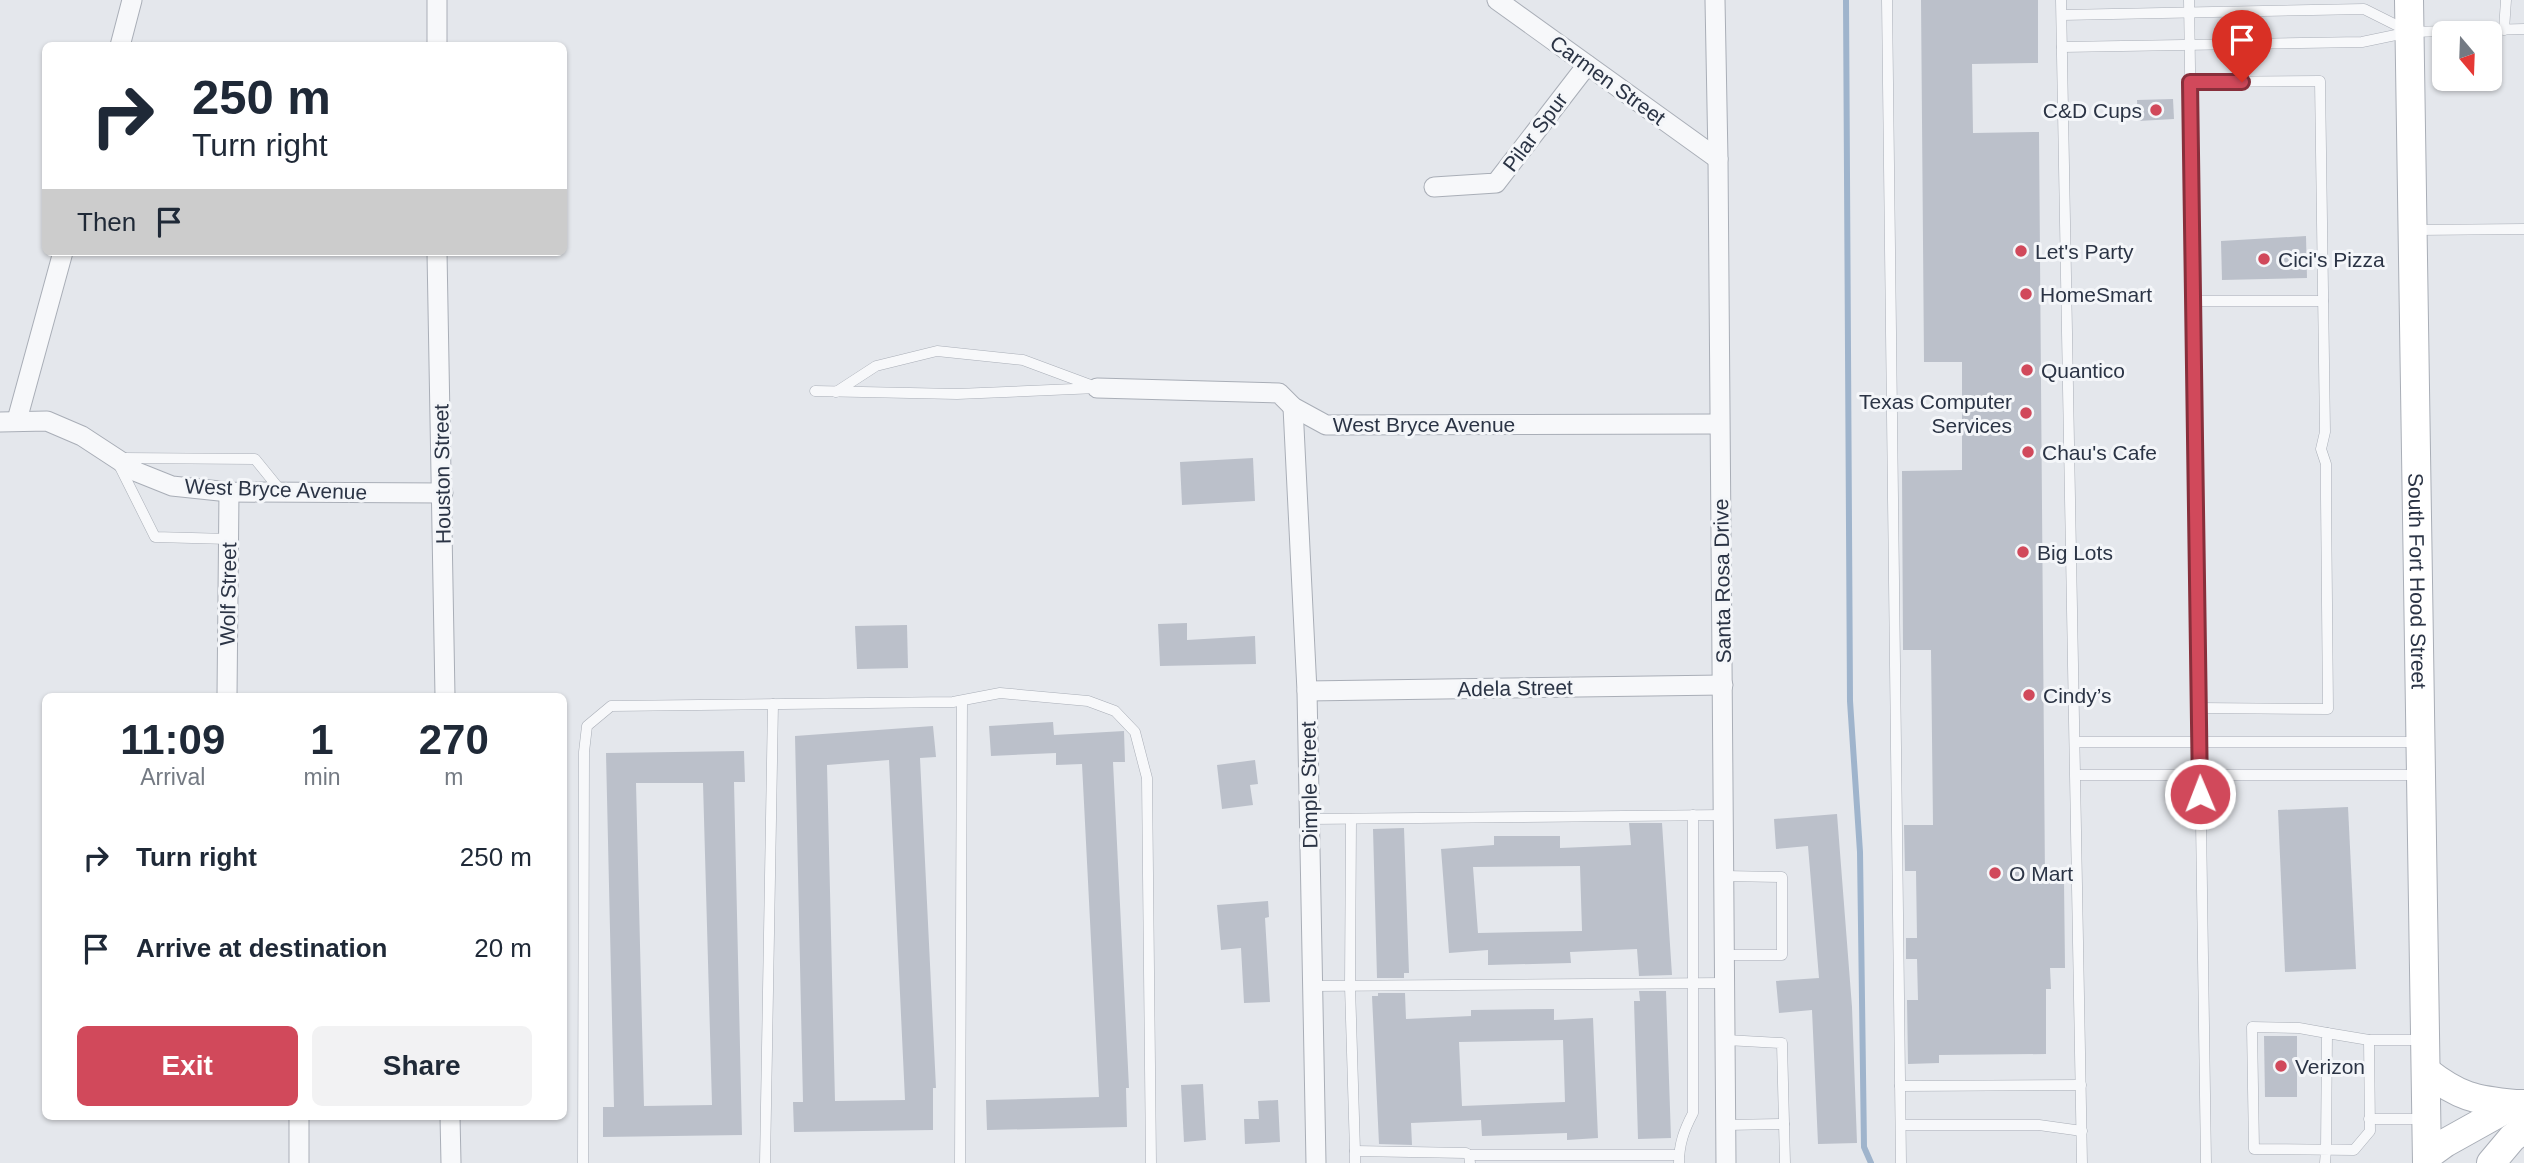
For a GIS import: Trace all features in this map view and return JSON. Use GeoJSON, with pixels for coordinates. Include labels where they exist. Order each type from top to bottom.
{"type":"FeatureCollection","features":[{"type":"Feature","properties":{"kind":"main road","name":"South Fort Hood Street"},"geometry":{"type":"LineString","coordinates":[[2409,0],[2427,1160]]}},
{"type":"Feature","properties":{"kind":"main road"},"geometry":{"type":"LineString","coordinates":[[2426,1071],[2444,1085],[2476,1100],[2521,1112]]}},
{"type":"Feature","properties":{"kind":"main road"},"geometry":{"type":"LineString","coordinates":[[2427,1160],[2445,1143],[2521,1112]]}},
{"type":"Feature","properties":{"kind":"main road"},"geometry":{"type":"LineString","coordinates":[[2491,1163],[2512,1138],[2521,1112]]}},
{"type":"Feature","properties":{"kind":"street"},"geometry":{"type":"LineString","coordinates":[[121,42],[132,0]]}},
{"type":"Feature","properties":{"kind":"street"},"geometry":{"type":"LineString","coordinates":[[437,42],[438,0]]}},
{"type":"Feature","properties":{"kind":"street","name":"Carmen Street"},"geometry":{"type":"LineString","coordinates":[[1497,0],[1718,159]]}},
{"type":"Feature","properties":{"kind":"street","name":"Santa Rosa Drive"},"geometry":{"type":"LineString","coordinates":[[1715,0],[1726,1163]]}},
{"type":"Feature","properties":{"kind":"street","name":"Pilar Spur"},"geometry":{"type":"LineString","coordinates":[[1434,187],[1496,183],[1587,65]]}},
{"type":"Feature","properties":{"kind":"street"},"geometry":{"type":"LineString","coordinates":[[8,421],[62,256]]}},
{"type":"Feature","properties":{"kind":"street","name":"Houston Street"},"geometry":{"type":"LineString","coordinates":[[437,256],[445,693]]}},
{"type":"Feature","properties":{"kind":"street","name":"West Bryce Avenue"},"geometry":{"type":"LineString","coordinates":[[1097,388],[1279,393],[1293,407],[1326,425],[1719,424]]}},
{"type":"Feature","properties":{"kind":"street","name":"Dimple Street"},"geometry":{"type":"LineString","coordinates":[[1293,407],[1307,691],[1316,1163]]}},
{"type":"Feature","properties":{"kind":"street","name":"West Bryce Avenue"},"geometry":{"type":"LineString","coordinates":[[8,421],[47,421],[82,436],[137,472],[172,486],[229,492],[443,492]]}},
{"type":"Feature","properties":{"kind":"street","name":"Wolf Street"},"geometry":{"type":"LineString","coordinates":[[227,693],[229,492]]}},
{"type":"Feature","properties":{"kind":"street","name":"Adela Street"},"geometry":{"type":"LineString","coordinates":[[1307,691],[1723,685]]}},
{"type":"Feature","properties":{"kind":"street"},"geometry":{"type":"LineString","coordinates":[[299,1120],[299,1163]]}},
{"type":"Feature","properties":{"kind":"street"},"geometry":{"type":"LineString","coordinates":[[450,1120],[451,1163]]}},
{"type":"Feature","properties":{"kind":"lane"},"geometry":{"type":"LineString","coordinates":[[1887,0],[1901,1163]]}},
{"type":"Feature","properties":{"kind":"lane"},"geometry":{"type":"LineString","coordinates":[[2061,0],[2082,1163]]}},
{"type":"Feature","properties":{"kind":"lane"},"geometry":{"type":"LineString","coordinates":[[2189,0],[2206,1163]]}},
{"type":"Feature","properties":{"kind":"lane"},"geometry":{"type":"LineString","coordinates":[[2504,30],[2506,0]]}},
{"type":"Feature","properties":{"kind":"lane"},"geometry":{"type":"LineString","coordinates":[[2062,15],[2364,9],[2410,32]]}},
{"type":"Feature","properties":{"kind":"lane"},"geometry":{"type":"LineString","coordinates":[[2062,47],[2362,42],[2410,32],[2524,29]]}},
{"type":"Feature","properties":{"kind":"lane"},"geometry":{"type":"LineString","coordinates":[[2190,82],[2320,81],[2325,432],[2321,449],[2326,464],[2328,709],[2199,708]]}},
{"type":"Feature","properties":{"kind":"lane"},"geometry":{"type":"LineString","coordinates":[[2413,230],[2524,229]]}},
{"type":"Feature","properties":{"kind":"lane"},"geometry":{"type":"LineString","coordinates":[[2193,301],[2323,302]]}},
{"type":"Feature","properties":{"kind":"lane","name":"West Bryce Avenue"},"geometry":{"type":"LineString","coordinates":[[836,392],[876,366],[937,351],[1023,360],[1097,388]]}},
{"type":"Feature","properties":{"kind":"lane","name":"West Bryce Avenue"},"geometry":{"type":"LineString","coordinates":[[815,391],[957,394],[1097,388]]}},
{"type":"Feature","properties":{"kind":"lane"},"geometry":{"type":"LineString","coordinates":[[229,539],[155,537],[115,458],[255,459],[282,492]]}},
{"type":"Feature","properties":{"kind":"lane"},"geometry":{"type":"LineString","coordinates":[[583,1163],[583,752],[587,726],[611,706],[961,701],[1000,693],[1088,701],[1115,711],[1135,732],[1147,778],[1151,1163]]}},
{"type":"Feature","properties":{"kind":"lane"},"geometry":{"type":"LineString","coordinates":[[960,1163],[961,701]]}},
{"type":"Feature","properties":{"kind":"lane"},"geometry":{"type":"LineString","coordinates":[[765,1163],[773,704]]}},
{"type":"Feature","properties":{"kind":"lane"},"geometry":{"type":"LineString","coordinates":[[2075,742],[2420,743]]}},
{"type":"Feature","properties":{"kind":"lane"},"geometry":{"type":"LineString","coordinates":[[2076,775],[2421,775]]}},
{"type":"Feature","properties":{"kind":"lane"},"geometry":{"type":"LineString","coordinates":[[1355,1151],[1466,1153],[1469,1159],[1679,1159],[1685,1127],[1693,1114],[1693,815]]}},
{"type":"Feature","properties":{"kind":"lane"},"geometry":{"type":"LineString","coordinates":[[1310,819],[1724,815]]}},
{"type":"Feature","properties":{"kind":"lane"},"geometry":{"type":"LineString","coordinates":[[1351,818],[1350,986],[1355,1163]]}},
{"type":"Feature","properties":{"kind":"lane"},"geometry":{"type":"LineString","coordinates":[[1724,876],[1782,877],[1782,955],[1725,955]]}},
{"type":"Feature","properties":{"kind":"lane"},"geometry":{"type":"LineString","coordinates":[[1313,986],[1725,983]]}},
{"type":"Feature","properties":{"kind":"lane"},"geometry":{"type":"LineString","coordinates":[[2369,1040],[2370,1131],[2354,1150],[2254,1149],[2252,1027],[2299,1028],[2369,1040],[2425,1041]]}},
{"type":"Feature","properties":{"kind":"lane"},"geometry":{"type":"LineString","coordinates":[[2325,1163],[2327,1033]]}},
{"type":"Feature","properties":{"kind":"lane"},"geometry":{"type":"LineString","coordinates":[[1726,1040],[1782,1043],[1785,1163]]}},
{"type":"Feature","properties":{"kind":"lane"},"geometry":{"type":"LineString","coordinates":[[1900,1086],[2081,1085]]}},
{"type":"Feature","properties":{"kind":"lane"},"geometry":{"type":"LineString","coordinates":[[2370,1119],[2426,1119]]}},
{"type":"Feature","properties":{"kind":"lane"},"geometry":{"type":"LineString","coordinates":[[1726,1125],[1784,1124]]}},
{"type":"Feature","properties":{"kind":"lane"},"geometry":{"type":"LineString","coordinates":[[1901,1125],[2039,1125],[2082,1131]]}},
{"type":"Feature","properties":{"kind":"building"},"geometry":{"type":"Polygon","coordinates":[[[1921,0],[2038,0],[2038,63],[1972,64],[1973,133],[2039,132],[2045,881],[2064,881],[2065,968],[2050,968],[2051,989],[2046,989],[2046,1054],[1939,1055],[1939,1063],[1908,1064],[1907,1000],[1918,1000],[1917,959],[1906,959],[1906,938],[1917,938],[1916,871],[1905,871],[1904,825],[1933,825],[1931,650],[1903,650],[1902,471],[1962,470],[1962,362],[1924,362],[1921,0]]]}},
{"type":"Feature","properties":{"kind":"building","name":"C&D Cups"},"geometry":{"type":"Polygon","coordinates":[[[2173,99],[2174,119],[2138,121],[2137,100],[2173,99]]]}},
{"type":"Feature","properties":{"kind":"building","name":"Cici's Pizza"},"geometry":{"type":"Polygon","coordinates":[[[2306,236],[2307,278],[2222,280],[2221,241],[2306,236]]]}},
{"type":"Feature","properties":{"kind":"building"},"geometry":{"type":"Polygon","coordinates":[[[1253,458],[1255,501],[1182,505],[1180,462],[1253,458]]]}},
{"type":"Feature","properties":{"kind":"building"},"geometry":{"type":"Polygon","coordinates":[[[1187,623],[1187,640],[1255,636],[1256,664],[1160,666],[1158,624],[1187,623]]]}},
{"type":"Feature","properties":{"kind":"building"},"geometry":{"type":"Polygon","coordinates":[[[907,625],[908,668],[857,669],[855,626],[907,625]]]}},
{"type":"Feature","properties":{"kind":"building"},"geometry":{"type":"Polygon","coordinates":[[[1053,722],[1054,735],[1124,731],[1125,762],[1113,762],[1129,1088],[1126,1088],[1127,1127],[987,1130],[986,1100],[1099,1097],[1082,764],[1056,765],[1056,753],[991,756],[989,726],[1053,722]]]}},
{"type":"Feature","properties":{"kind":"building"},"geometry":{"type":"Polygon","coordinates":[[[933,726],[936,757],[920,758],[936,1088],[933,1088],[933,1130],[794,1132],[793,1102],[803,1102],[795,736],[933,726]],[[889,760],[827,765],[835,1101],[905,1100],[889,760]]]}},
{"type":"Feature","properties":{"kind":"building"},"geometry":{"type":"Polygon","coordinates":[[[744,751],[745,782],[734,782],[742,1135],[603,1137],[603,1107],[614,1107],[606,753],[744,751]],[[636,783],[644,1106],[712,1105],[703,783],[636,783]]]}},
{"type":"Feature","properties":{"kind":"building"},"geometry":{"type":"Polygon","coordinates":[[[1255,760],[1258,784],[1250,785],[1253,805],[1222,809],[1217,765],[1255,760]]]}},
{"type":"Feature","properties":{"kind":"building"},"geometry":{"type":"Polygon","coordinates":[[[2348,807],[2356,969],[2285,972],[2278,810],[2348,807]]]}},
{"type":"Feature","properties":{"kind":"building"},"geometry":{"type":"Polygon","coordinates":[[[1837,814],[1852,1007],[1857,1143],[1818,1144],[1812,1010],[1779,1013],[1776,981],[1819,978],[1808,846],[1776,849],[1774,819],[1837,814]]]}},
{"type":"Feature","properties":{"kind":"building"},"geometry":{"type":"Polygon","coordinates":[[[1629,823],[1662,823],[1672,975],[1639,976],[1637,949],[1570,952],[1571,963],[1488,965],[1488,950],[1449,953],[1441,849],[1494,845],[1494,836],[1560,836],[1560,848],[1631,845],[1629,823]],[[1580,866],[1473,867],[1478,933],[1582,931],[1580,866]]]}},
{"type":"Feature","properties":{"kind":"building"},"geometry":{"type":"Polygon","coordinates":[[[1404,828],[1409,973],[1404,973],[1404,978],[1377,978],[1373,829],[1404,828]]]}},
{"type":"Feature","properties":{"kind":"building"},"geometry":{"type":"Polygon","coordinates":[[[1268,901],[1269,917],[1265,918],[1270,1002],[1244,1003],[1241,948],[1221,950],[1217,905],[1268,901]]]}},
{"type":"Feature","properties":{"kind":"building"},"geometry":{"type":"Polygon","coordinates":[[[1639,991],[1666,991],[1671,1138],[1638,1139],[1634,1001],[1640,1001],[1639,991]]]}},
{"type":"Feature","properties":{"kind":"building"},"geometry":{"type":"Polygon","coordinates":[[[1378,993],[1405,993],[1406,1019],[1471,1016],[1471,1010],[1554,1009],[1554,1020],[1593,1018],[1598,1138],[1567,1140],[1567,1133],[1482,1136],[1481,1120],[1411,1123],[1412,1145],[1379,1144],[1372,996],[1378,996],[1378,993]],[[1563,1040],[1459,1042],[1462,1106],[1565,1102],[1563,1040]]]}},
{"type":"Feature","properties":{"kind":"building","name":"Verizon"},"geometry":{"type":"Polygon","coordinates":[[[2264,1036],[2297,1036],[2297,1097],[2265,1097],[2264,1036]]]}},
{"type":"Feature","properties":{"kind":"building"},"geometry":{"type":"Polygon","coordinates":[[[1203,1084],[1206,1140],[1184,1142],[1181,1085],[1203,1084]]]}},
{"type":"Feature","properties":{"kind":"building"},"geometry":{"type":"Polygon","coordinates":[[[1278,1100],[1280,1142],[1245,1144],[1244,1119],[1259,1119],[1258,1101],[1278,1100]]]}},
{"type":"Feature","properties":{"kind":"waterway"},"geometry":{"type":"LineString","coordinates":[[1846,0],[1850,701],[1860,852],[1864,1147],[1871,1163]]}},
{"type":"Feature","properties":{"kind":"place","name":"C&D Cups"},"geometry":{"type":"Point","coordinates":[2156,110]}},
{"type":"Feature","properties":{"kind":"place","name":"Let's Party"},"geometry":{"type":"Point","coordinates":[2021,251]}},
{"type":"Feature","properties":{"kind":"place","name":"Cici's Pizza"},"geometry":{"type":"Point","coordinates":[2264,259]}},
{"type":"Feature","properties":{"kind":"place","name":"HomeSmart"},"geometry":{"type":"Point","coordinates":[2026,294]}},
{"type":"Feature","properties":{"kind":"place","name":"Quantico"},"geometry":{"type":"Point","coordinates":[2027,370]}},
{"type":"Feature","properties":{"kind":"place","name":"Texas Computer Services"},"geometry":{"type":"Point","coordinates":[2026,413]}},
{"type":"Feature","properties":{"kind":"place","name":"Chau's Cafe"},"geometry":{"type":"Point","coordinates":[2028,452]}},
{"type":"Feature","properties":{"kind":"place","name":"Big Lots"},"geometry":{"type":"Point","coordinates":[2023,552]}},
{"type":"Feature","properties":{"kind":"place","name":"Cindy’s"},"geometry":{"type":"Point","coordinates":[2029,695]}},
{"type":"Feature","properties":{"kind":"place","name":"O Mart"},"geometry":{"type":"Point","coordinates":[1995,873]}},
{"type":"Feature","properties":{"kind":"place","name":"Verizon"},"geometry":{"type":"Point","coordinates":[2281,1066]}},
{"type":"Feature","properties":{"kind":"route"},"geometry":{"type":"LineString","coordinates":[[2200,794],[2190,82],[2242,82]]}}]}
